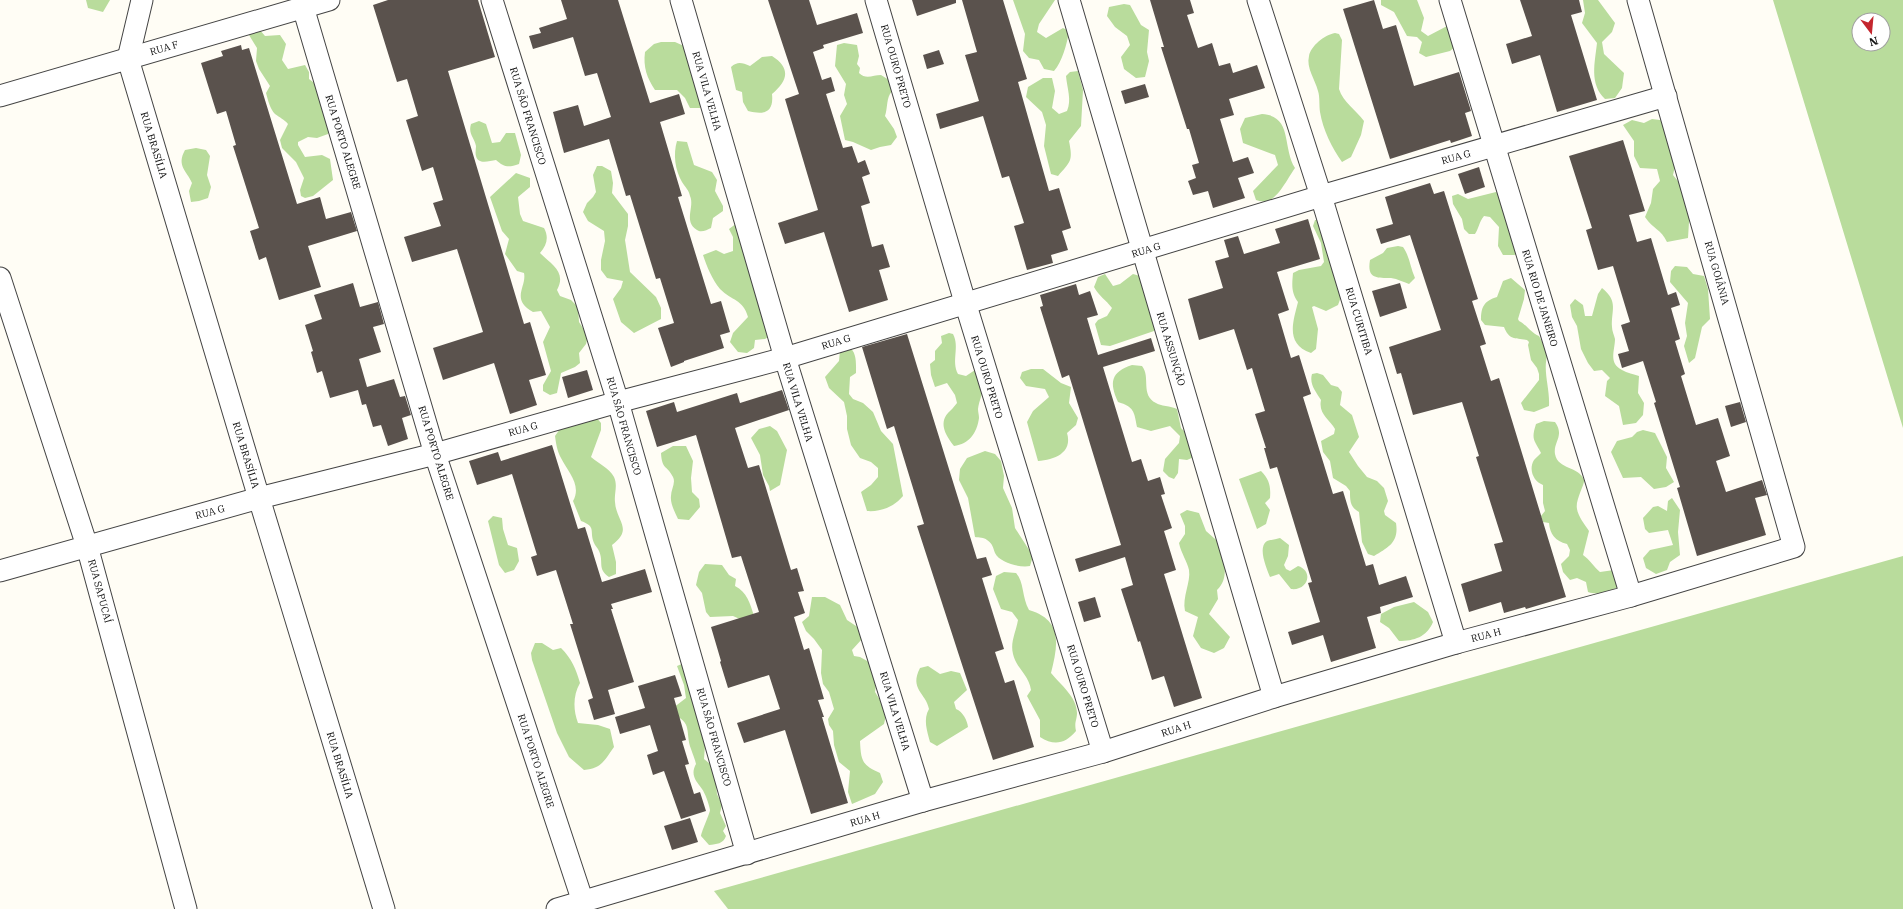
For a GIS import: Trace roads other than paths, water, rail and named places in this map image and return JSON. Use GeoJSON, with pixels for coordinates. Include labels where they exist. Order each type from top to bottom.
{"type":"FeatureCollection","features":[{"type":"Feature","properties":{"kind":"street","name":"RUA BRASÍLIA"},"geometry":{"type":"LineString","coordinates":[[142,0],[128,59],[384,909]]}},
{"type":"Feature","properties":{"kind":"street","name":"RUA F"},"geometry":{"type":"LineString","coordinates":[[0,96],[128,59],[304,4],[329,0]]}},
{"type":"Feature","properties":{"kind":"street","name":"RUA SÃO FRANCISCO"},"geometry":{"type":"LineString","coordinates":[[492,0],[618,402],[747,854]]}},
{"type":"Feature","properties":{"kind":"street","name":"RUA VILA VELHA"},"geometry":{"type":"LineString","coordinates":[[681,0],[785,358],[923,801]]}},
{"type":"Feature","properties":{"kind":"street","name":"RUA OURO PRETO"},"geometry":{"type":"LineString","coordinates":[[876,0],[965,302],[1103,752]]}},
{"type":"Feature","properties":{"kind":"street","name":"RUA ASSUNÇÃO"},"geometry":{"type":"LineString","coordinates":[[1069,0],[1274,697]]}},
{"type":"Feature","properties":{"kind":"street","name":"RUA CURITIBA"},"geometry":{"type":"LineString","coordinates":[[1258,0],[1321,196],[1456,643]]}},
{"type":"Feature","properties":{"kind":"street","name":"RUA RIO DE JANEIRO"},"geometry":{"type":"LineString","coordinates":[[1450,0],[1493,146],[1631,596]]}},
{"type":"Feature","properties":{"kind":"street","name":"RUA GOIÂNIA"},"geometry":{"type":"LineString","coordinates":[[1638,0],[1794,547]]}},
{"type":"Feature","properties":{"kind":"street","name":"RUA PORTO ALEGRE"},"geometry":{"type":"LineString","coordinates":[[304,4],[435,454],[583,902]]}},
{"type":"Feature","properties":{"kind":"street","name":"RUA G"},"geometry":{"type":"LineString","coordinates":[[0,571],[259,498],[435,454],[618,402],[785,358],[965,302],[1142,251],[1321,196],[1666,96]]}},
{"type":"Feature","properties":{"kind":"street","name":"RUA SAPUCAÍ"},"geometry":{"type":"LineString","coordinates":[[0,278],[87,546],[186,909]]}},
{"type":"Feature","properties":{"kind":"street","name":"RUA H"},"geometry":{"type":"LineString","coordinates":[[557,909],[923,801],[1103,752],[1274,697],[1456,643],[1631,596],[1794,547]]}}]}
